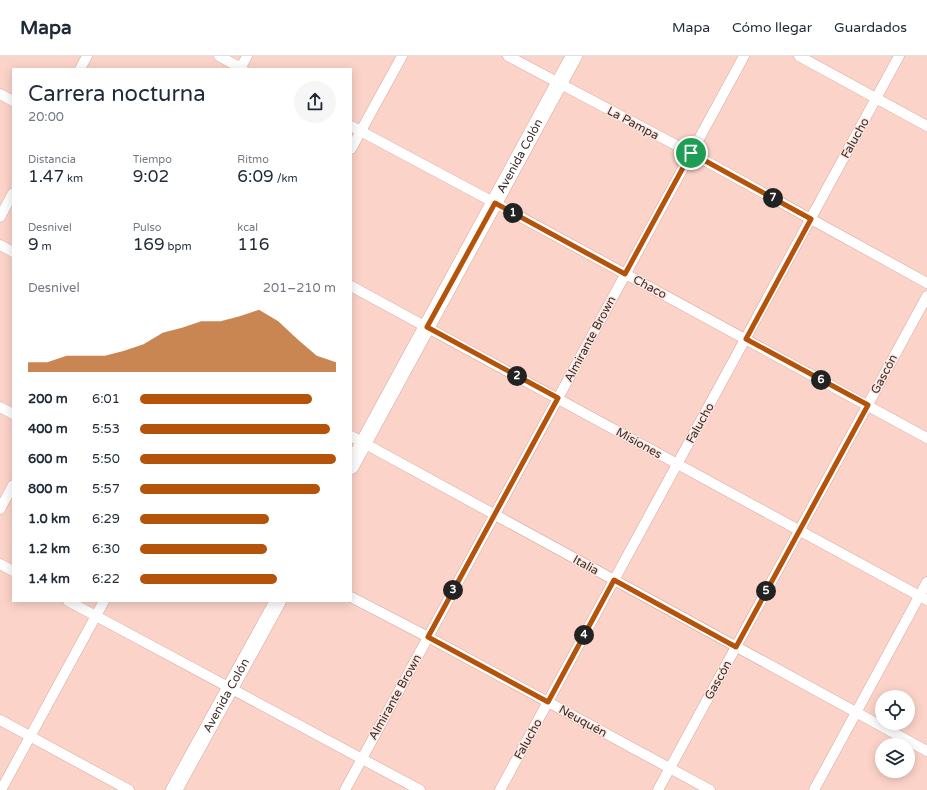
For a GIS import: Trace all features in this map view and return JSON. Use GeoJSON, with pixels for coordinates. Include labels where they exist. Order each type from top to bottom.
{"type":"FeatureCollection","features":[{"type":"Feature","properties":{"kind":"main road","name":"Avenida Colón"},"geometry":{"type":"LineString","coordinates":[[352,462],[357,440],[427,327],[574,56]]}},
{"type":"Feature","properties":{"kind":"main road","name":"Avenida Colón"},"geometry":{"type":"LineString","coordinates":[[174,790],[277,602]]}},
{"type":"Feature","properties":{"kind":"street"},"geometry":{"type":"LineString","coordinates":[[81,68],[87,56]]}},
{"type":"Feature","properties":{"kind":"street"},"geometry":{"type":"LineString","coordinates":[[219,56],[240,68]]}},
{"type":"Feature","properties":{"kind":"street"},"geometry":{"type":"LineString","coordinates":[[242,68],[247,56]]}},
{"type":"Feature","properties":{"kind":"street"},"geometry":{"type":"LineString","coordinates":[[352,147],[402,56]]}},
{"type":"Feature","properties":{"kind":"street","name":"La Pampa"},"geometry":{"type":"LineString","coordinates":[[508,56],[691,153],[927,283]]}},
{"type":"Feature","properties":{"kind":"street","name":"Almirante Brown"},"geometry":{"type":"LineString","coordinates":[[345,790],[744,56]]}},
{"type":"Feature","properties":{"kind":"street"},"geometry":{"type":"LineString","coordinates":[[799,56],[927,126]]}},
{"type":"Feature","properties":{"kind":"street","name":"Falucho"},"geometry":{"type":"LineString","coordinates":[[500,790],[900,56]]}},
{"type":"Feature","properties":{"kind":"street"},"geometry":{"type":"LineString","coordinates":[[0,94],[12,100]]}},
{"type":"Feature","properties":{"kind":"street","name":"Chaco"},"geometry":{"type":"LineString","coordinates":[[352,127],[927,438]]}},
{"type":"Feature","properties":{"kind":"street"},"geometry":{"type":"LineString","coordinates":[[0,217],[12,195]]}},
{"type":"Feature","properties":{"kind":"street"},"geometry":{"type":"LineString","coordinates":[[0,245],[12,251]]}},
{"type":"Feature","properties":{"kind":"street","name":"Misiones"},"geometry":{"type":"LineString","coordinates":[[352,287],[923,598]]}},
{"type":"Feature","properties":{"kind":"street","name":"Gascón"},"geometry":{"type":"LineString","coordinates":[[658,790],[927,296]]}},
{"type":"Feature","properties":{"kind":"street"},"geometry":{"type":"LineString","coordinates":[[0,407],[12,413]]}},
{"type":"Feature","properties":{"kind":"street","name":"Italia"},"geometry":{"type":"LineString","coordinates":[[357,440],[927,751]]}},
{"type":"Feature","properties":{"kind":"street"},"geometry":{"type":"LineString","coordinates":[[0,508],[12,487]]}},
{"type":"Feature","properties":{"kind":"street"},"geometry":{"type":"LineString","coordinates":[[0,564],[12,570]]}},
{"type":"Feature","properties":{"kind":"street"},"geometry":{"type":"LineString","coordinates":[[814,790],[856,712],[923,598],[927,582]]}},
{"type":"Feature","properties":{"kind":"street","name":"Neuquén"},"geometry":{"type":"LineString","coordinates":[[352,598],[428,637],[710,790]]}},
{"type":"Feature","properties":{"kind":"street"},"geometry":{"type":"LineString","coordinates":[[70,602],[420,790]]}},
{"type":"Feature","properties":{"kind":"street"},"geometry":{"type":"LineString","coordinates":[[1,790],[103,602]]}},
{"type":"Feature","properties":{"kind":"street"},"geometry":{"type":"LineString","coordinates":[[0,720],[129,790]]}},
{"type":"Feature","properties":{"kind":"route"},"geometry":{"type":"LineString","coordinates":[[691,153],[811,219],[746,339],[868,405],[736,647],[614,580],[548,702],[428,637],[558,398],[427,327],[495,203],[625,274],[691,153]]}}]}
